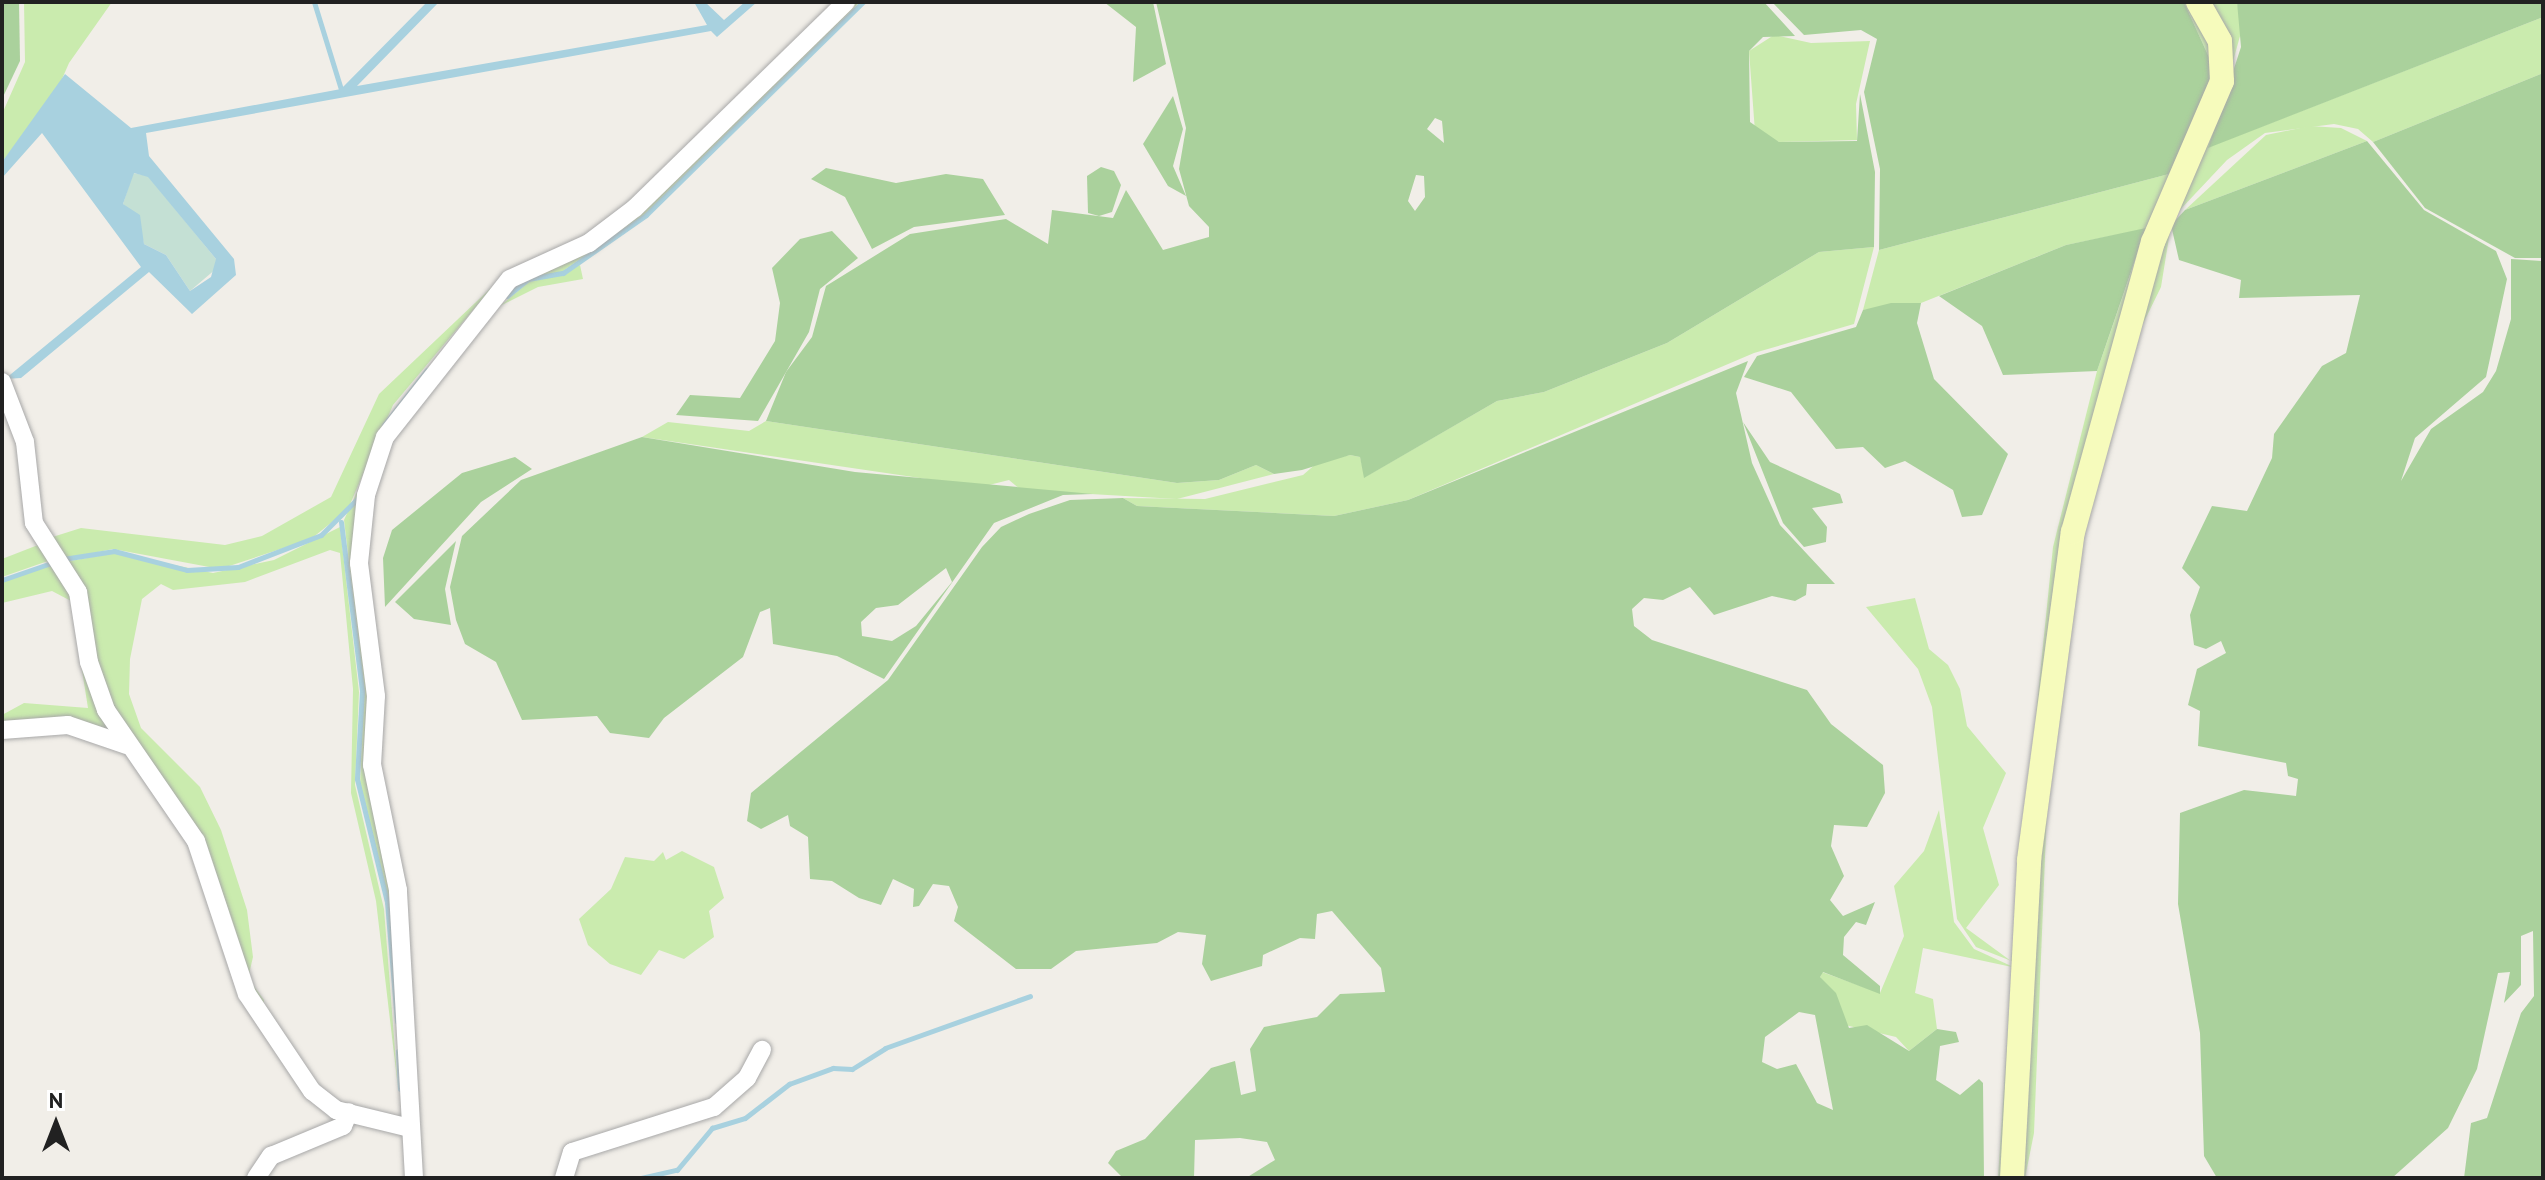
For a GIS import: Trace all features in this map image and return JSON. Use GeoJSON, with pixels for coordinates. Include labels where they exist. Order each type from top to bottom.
{"type":"FeatureCollection","features":[{"type":"Feature","properties":{"kind":"street"},"geometry":{"type":"LineString","coordinates":[[414,1178],[398,890],[372,765],[376,696],[359,563],[366,495],[385,437],[510,279],[589,243],[635,208],[846,2]]}},
{"type":"Feature","properties":{"kind":"street"},"geometry":{"type":"LineString","coordinates":[[2012,1178],[2029,860],[2073,532],[2153,242],[2222,81],[2220,41],[2198,2]]}},
{"type":"Feature","properties":{"kind":"street"},"geometry":{"type":"LineString","coordinates":[[2,382],[25,442],[34,523],[78,592],[89,662],[126,745],[196,841],[247,994],[304,1083],[349,1112],[410,1128]]}},
{"type":"Feature","properties":{"kind":"street"},"geometry":{"type":"LineString","coordinates":[[2,730],[68,725],[126,745]]}},
{"type":"Feature","properties":{"kind":"street"},"geometry":{"type":"LineString","coordinates":[[564,1178],[572,1152],[714,1107],[747,1078],[762,1050]]}},
{"type":"Feature","properties":{"kind":"street"},"geometry":{"type":"LineString","coordinates":[[256,1178],[271,1156],[343,1126],[349,1112]]}},
{"type":"Feature","properties":{"kind":"green space"},"geometry":{"type":"Polygon","coordinates":[[[2,2],[19,2],[20,61],[2,99],[2,2]]]}},
{"type":"Feature","properties":{"kind":"green space"},"geometry":{"type":"Polygon","coordinates":[[[24,2],[112,2],[69,63],[55,95],[2,162],[2,114],[25,62],[24,2]]]}},
{"type":"Feature","properties":{"kind":"green space"},"geometry":{"type":"Polygon","coordinates":[[[850,2],[860,2],[645,214],[563,271],[500,291],[568,256],[850,2]]]}},
{"type":"Feature","properties":{"kind":"green space"},"geometry":{"type":"Polygon","coordinates":[[[1104,2],[1153,2],[1166,64],[1133,82],[1136,27],[1104,2]]]}},
{"type":"Feature","properties":{"kind":"green space"},"geometry":{"type":"Polygon","coordinates":[[[1156,2],[1764,2],[1795,36],[1763,37],[1749,51],[1750,122],[1779,142],[1857,141],[1860,94],[1875,172],[1874,247],[1819,252],[1667,343],[1544,392],[1497,401],[1364,478],[1360,457],[1350,455],[1302,470],[1274,474],[1256,465],[1219,480],[1177,483],[766,421],[786,372],[812,337],[826,286],[910,234],[1006,219],[1048,244],[1052,210],[1113,218],[1126,190],[1163,250],[1209,237],[1209,227],[1189,206],[1179,169],[1186,128],[1156,2]],[[1435,118],[1427,129],[1444,143],[1442,121],[1435,118]],[[1416,175],[1408,201],[1415,211],[1425,197],[1424,176],[1416,175]]]}},
{"type":"Feature","properties":{"kind":"green space"},"geometry":{"type":"Polygon","coordinates":[[[1772,2],[2184,2],[2212,64],[2208,88],[2169,174],[1879,250],[1880,169],[1864,92],[1877,39],[1861,30],[1804,35],[1772,2]]]}},
{"type":"Feature","properties":{"kind":"green space"},"geometry":{"type":"Polygon","coordinates":[[[2184,2],[2192,2],[2216,64],[2111,352],[2067,524],[2019,964],[2011,961],[2053,547],[2097,371],[2146,229],[2066,245],[1921,303],[1863,310],[1879,250],[2169,174],[2212,64],[2184,2]]]}},
{"type":"Feature","properties":{"kind":"green space"},"geometry":{"type":"Polygon","coordinates":[[[2205,2],[2237,2],[2242,29],[2209,147],[2543,17],[2543,73],[2373,142],[2358,129],[2334,124],[2265,133],[2227,160],[2162,229],[2227,82],[2205,2]]]}},
{"type":"Feature","properties":{"kind":"green space"},"geometry":{"type":"Polygon","coordinates":[[[2237,2],[2543,2],[2543,17],[2208,148],[2241,47],[2237,2]]]}},
{"type":"Feature","properties":{"kind":"green space"},"geometry":{"type":"Polygon","coordinates":[[[1774,35],[1811,43],[1870,41],[1856,104],[1857,140],[1779,142],[1755,132],[1749,51],[1774,35]]]}},
{"type":"Feature","properties":{"kind":"green space"},"geometry":{"type":"Polygon","coordinates":[[[2543,73],[2543,258],[2515,258],[2425,208],[2373,142],[2543,73]]]}},
{"type":"Feature","properties":{"kind":"green space"},"geometry":{"type":"Polygon","coordinates":[[[1173,96],[1183,129],[1173,166],[1186,196],[1168,186],[1143,144],[1173,96]]]}},
{"type":"Feature","properties":{"kind":"green space"},"geometry":{"type":"Polygon","coordinates":[[[2310,126],[2341,128],[2367,141],[2185,210],[2266,135],[2310,126]]]}},
{"type":"Feature","properties":{"kind":"green space"},"geometry":{"type":"Polygon","coordinates":[[[2367,141],[2424,210],[2496,251],[2507,279],[2486,377],[2415,438],[2401,481],[2431,429],[2483,392],[2496,371],[2511,319],[2511,259],[2543,261],[2543,1178],[2464,1178],[2471,1123],[2487,1118],[2521,1013],[2534,996],[2533,931],[2521,936],[2521,985],[2504,1003],[2510,972],[2498,973],[2477,1069],[2448,1128],[2392,1178],[2217,1178],[2204,1156],[2200,1033],[2178,904],[2180,813],[2244,790],[2296,796],[2298,779],[2288,776],[2286,763],[2198,746],[2200,711],[2188,705],[2197,669],[2226,653],[2221,641],[2206,649],[2194,645],[2190,615],[2200,587],[2182,568],[2212,506],[2247,511],[2272,458],[2274,434],[2322,366],[2346,353],[2360,295],[2239,298],[2241,280],[2179,260],[2171,225],[2185,210],[2367,141]]]}},
{"type":"Feature","properties":{"kind":"green space"},"geometry":{"type":"Polygon","coordinates":[[[1101,167],[1114,171],[1121,185],[1112,212],[1099,216],[1088,213],[1087,176],[1101,167]]]}},
{"type":"Feature","properties":{"kind":"green space"},"geometry":{"type":"Polygon","coordinates":[[[826,168],[896,183],[946,174],[983,179],[1005,215],[914,227],[872,249],[845,197],[811,179],[826,168]]]}},
{"type":"Feature","properties":{"kind":"green space"},"geometry":{"type":"Polygon","coordinates":[[[133,173],[148,176],[216,259],[217,268],[190,291],[166,255],[144,244],[139,222],[123,204],[133,173]]]}},
{"type":"Feature","properties":{"kind":"green space"},"geometry":{"type":"Polygon","coordinates":[[[2171,225],[2161,287],[2137,336],[2082,532],[2047,807],[2034,1133],[2025,1178],[2017,1178],[2031,927],[2067,598],[2107,404],[2171,225]]]}},
{"type":"Feature","properties":{"kind":"green space"},"geometry":{"type":"Polygon","coordinates":[[[2146,228],[2097,371],[2003,375],[1982,326],[1939,296],[2066,245],[2146,228]]]}},
{"type":"Feature","properties":{"kind":"green space"},"geometry":{"type":"Polygon","coordinates":[[[832,231],[858,258],[820,289],[809,332],[758,421],[676,415],[690,395],[740,398],[775,341],[780,303],[772,268],[800,239],[832,231]]]}},
{"type":"Feature","properties":{"kind":"green space"},"geometry":{"type":"Polygon","coordinates":[[[1874,247],[1854,324],[1754,353],[1408,500],[1334,516],[1137,506],[1123,498],[1205,499],[1303,475],[1318,462],[1350,455],[1360,457],[1365,477],[1497,401],[1544,392],[1667,343],[1819,252],[1874,247]]]}},
{"type":"Feature","properties":{"kind":"green space"},"geometry":{"type":"Polygon","coordinates":[[[580,265],[583,279],[538,287],[500,306],[530,281],[580,265]]]}},
{"type":"Feature","properties":{"kind":"green space"},"geometry":{"type":"Polygon","coordinates":[[[495,284],[393,405],[348,509],[311,539],[220,569],[113,549],[53,561],[43,540],[81,528],[225,545],[262,536],[331,497],[379,394],[495,284]]]}},
{"type":"Feature","properties":{"kind":"green space"},"geometry":{"type":"Polygon","coordinates":[[[1891,303],[1921,303],[1917,323],[1934,379],[2008,454],[1982,515],[1962,517],[1953,490],[1905,461],[1885,468],[1863,447],[1836,449],[1791,392],[1744,377],[1757,356],[1856,327],[1863,310],[1891,303]]]}},
{"type":"Feature","properties":{"kind":"green space"},"geometry":{"type":"Polygon","coordinates":[[[461,338],[384,437],[358,528],[359,609],[374,697],[369,777],[396,899],[408,1126],[390,908],[360,785],[364,690],[344,520],[395,409],[461,338]]]}},
{"type":"Feature","properties":{"kind":"green space"},"geometry":{"type":"Polygon","coordinates":[[[1748,361],[1736,393],[1752,463],[1780,525],[1835,584],[1807,584],[1806,595],[1795,601],[1772,596],[1714,615],[1690,587],[1663,600],[1644,598],[1632,609],[1634,626],[1652,640],[1807,690],[1831,724],[1883,765],[1885,793],[1867,827],[1834,825],[1831,846],[1844,876],[1830,900],[1843,916],[1875,902],[1866,925],[1856,922],[1844,937],[1843,955],[1880,986],[1880,994],[1823,972],[1820,977],[1836,993],[1849,1028],[1867,1025],[1909,1051],[1937,1029],[1956,1032],[1959,1042],[1940,1046],[1936,1080],[1960,1095],[1979,1079],[1983,1083],[1984,1178],[1246,1178],[1275,1160],[1267,1142],[1240,1138],[1195,1140],[1194,1178],[1123,1178],[1108,1163],[1116,1151],[1145,1139],[1211,1068],[1235,1061],[1241,1095],[1256,1091],[1250,1049],[1264,1027],[1317,1017],[1340,994],[1385,992],[1381,968],[1332,911],[1317,914],[1315,939],[1300,938],[1263,955],[1262,966],[1211,981],[1202,964],[1206,935],[1178,932],[1157,943],[1076,951],[1051,969],[1016,969],[954,921],[958,907],[949,886],[933,884],[919,906],[913,907],[914,889],[893,879],[881,905],[859,898],[832,881],[810,879],[808,837],[790,826],[788,815],[761,829],[747,821],[751,793],[888,680],[982,547],[1001,527],[1070,500],[1123,498],[1137,506],[1334,516],[1408,500],[1748,361]],[[1799,1012],[1765,1037],[1762,1062],[1777,1069],[1796,1064],[1817,1103],[1833,1110],[1815,1015],[1799,1012]]]}},
{"type":"Feature","properties":{"kind":"green space"},"geometry":{"type":"Polygon","coordinates":[[[766,421],[1177,483],[1219,480],[1256,465],[1274,474],[1177,499],[1021,490],[1009,480],[981,487],[642,437],[668,422],[749,431],[766,421]]]}},
{"type":"Feature","properties":{"kind":"green space"},"geometry":{"type":"Polygon","coordinates":[[[1743,422],[1770,462],[1840,494],[1843,503],[1812,508],[1827,527],[1826,542],[1804,547],[1783,523],[1743,422]]]}},
{"type":"Feature","properties":{"kind":"green space"},"geometry":{"type":"Polygon","coordinates":[[[642,437],[855,472],[1093,494],[1063,495],[994,523],[884,679],[837,656],[773,644],[770,608],[760,612],[743,657],[664,718],[649,738],[610,733],[597,716],[522,720],[496,662],[465,644],[456,620],[450,587],[462,536],[521,480],[642,437]],[[946,568],[898,605],[876,608],[861,622],[862,636],[892,641],[916,626],[952,582],[946,568]]]}},
{"type":"Feature","properties":{"kind":"green space"},"geometry":{"type":"Polygon","coordinates":[[[515,457],[532,469],[481,502],[385,607],[383,558],[392,530],[462,473],[515,457]]]}},
{"type":"Feature","properties":{"kind":"green space"},"geometry":{"type":"Polygon","coordinates":[[[340,527],[359,692],[355,785],[384,909],[398,1088],[376,901],[351,793],[353,689],[340,553],[330,550],[245,582],[173,590],[161,584],[142,599],[130,659],[129,694],[141,728],[200,787],[221,830],[247,910],[253,957],[248,978],[264,1000],[263,1015],[249,993],[197,840],[108,708],[91,663],[80,591],[58,563],[116,553],[213,573],[274,560],[340,527]]]}},
{"type":"Feature","properties":{"kind":"green space"},"geometry":{"type":"Polygon","coordinates":[[[456,541],[445,589],[451,625],[414,619],[395,602],[456,541]]]}},
{"type":"Feature","properties":{"kind":"green space"},"geometry":{"type":"Polygon","coordinates":[[[38,545],[48,561],[2,577],[2,559],[38,545]]]}},
{"type":"Feature","properties":{"kind":"green space"},"geometry":{"type":"Polygon","coordinates":[[[53,564],[77,594],[117,735],[84,726],[2,727],[2,715],[24,703],[88,708],[71,601],[52,591],[2,603],[2,582],[53,564]]]}},
{"type":"Feature","properties":{"kind":"green space"},"geometry":{"type":"Polygon","coordinates":[[[1915,598],[1929,649],[1948,665],[1960,689],[1967,726],[2006,773],[1983,828],[1999,885],[1966,928],[2011,961],[1976,947],[1957,919],[1932,707],[1918,669],[1866,607],[1915,598]]]}},
{"type":"Feature","properties":{"kind":"green space"},"geometry":{"type":"Polygon","coordinates":[[[1939,810],[1954,922],[1974,949],[2020,970],[2007,1178],[1998,1178],[2012,967],[1923,948],[1915,993],[1933,999],[1937,1029],[1909,1051],[1896,1037],[1845,1025],[1820,977],[1822,972],[1880,993],[1904,936],[1894,886],[1924,851],[1939,810]]]}},
{"type":"Feature","properties":{"kind":"green space"},"geometry":{"type":"Polygon","coordinates":[[[682,851],[714,867],[724,898],[709,911],[714,937],[684,959],[659,950],[641,975],[610,964],[588,945],[579,919],[611,889],[625,857],[654,861],[663,852],[666,860],[682,851]]]}},
{"type":"Feature","properties":{"kind":"water"},"geometry":{"type":"Polygon","coordinates":[[[427,2],[439,2],[357,86],[707,25],[694,2],[705,2],[724,20],[745,2],[757,2],[717,37],[711,31],[146,133],[149,156],[234,259],[236,275],[192,314],[149,272],[21,378],[5,379],[141,267],[42,133],[2,178],[2,162],[65,74],[131,128],[341,89],[427,2]],[[134,173],[123,204],[140,215],[144,244],[166,255],[190,291],[211,277],[216,259],[148,177],[134,173]]]}},
{"type":"Feature","properties":{"kind":"waterway"},"geometry":{"type":"LineString","coordinates":[[314,2],[341,89]]}},
{"type":"Feature","properties":{"kind":"waterway"},"geometry":{"type":"LineString","coordinates":[[507,296],[528,279],[563,273],[646,215],[863,2]]}},
{"type":"Feature","properties":{"kind":"waterway"},"geometry":{"type":"LineString","coordinates":[[384,425],[427,370]]}},
{"type":"Feature","properties":{"kind":"waterway"},"geometry":{"type":"LineString","coordinates":[[63,559],[114,551],[187,570],[238,567],[321,535],[358,498]]}},
{"type":"Feature","properties":{"kind":"waterway"},"geometry":{"type":"LineString","coordinates":[[341,522],[362,691],[357,779],[387,902],[397,1022]]}},
{"type":"Feature","properties":{"kind":"waterway"},"geometry":{"type":"LineString","coordinates":[[2,580],[54,562]]}},
{"type":"Feature","properties":{"kind":"waterway"},"geometry":{"type":"LineString","coordinates":[[641,1178],[677,1170],[712,1128],[745,1118],[789,1084],[833,1068],[852,1069],[885,1048],[1030,996]]}},
{"type":"Feature","properties":{"kind":"waterway"},"geometry":{"type":"LineString","coordinates":[[398,1051],[400,1089]]}}]}
